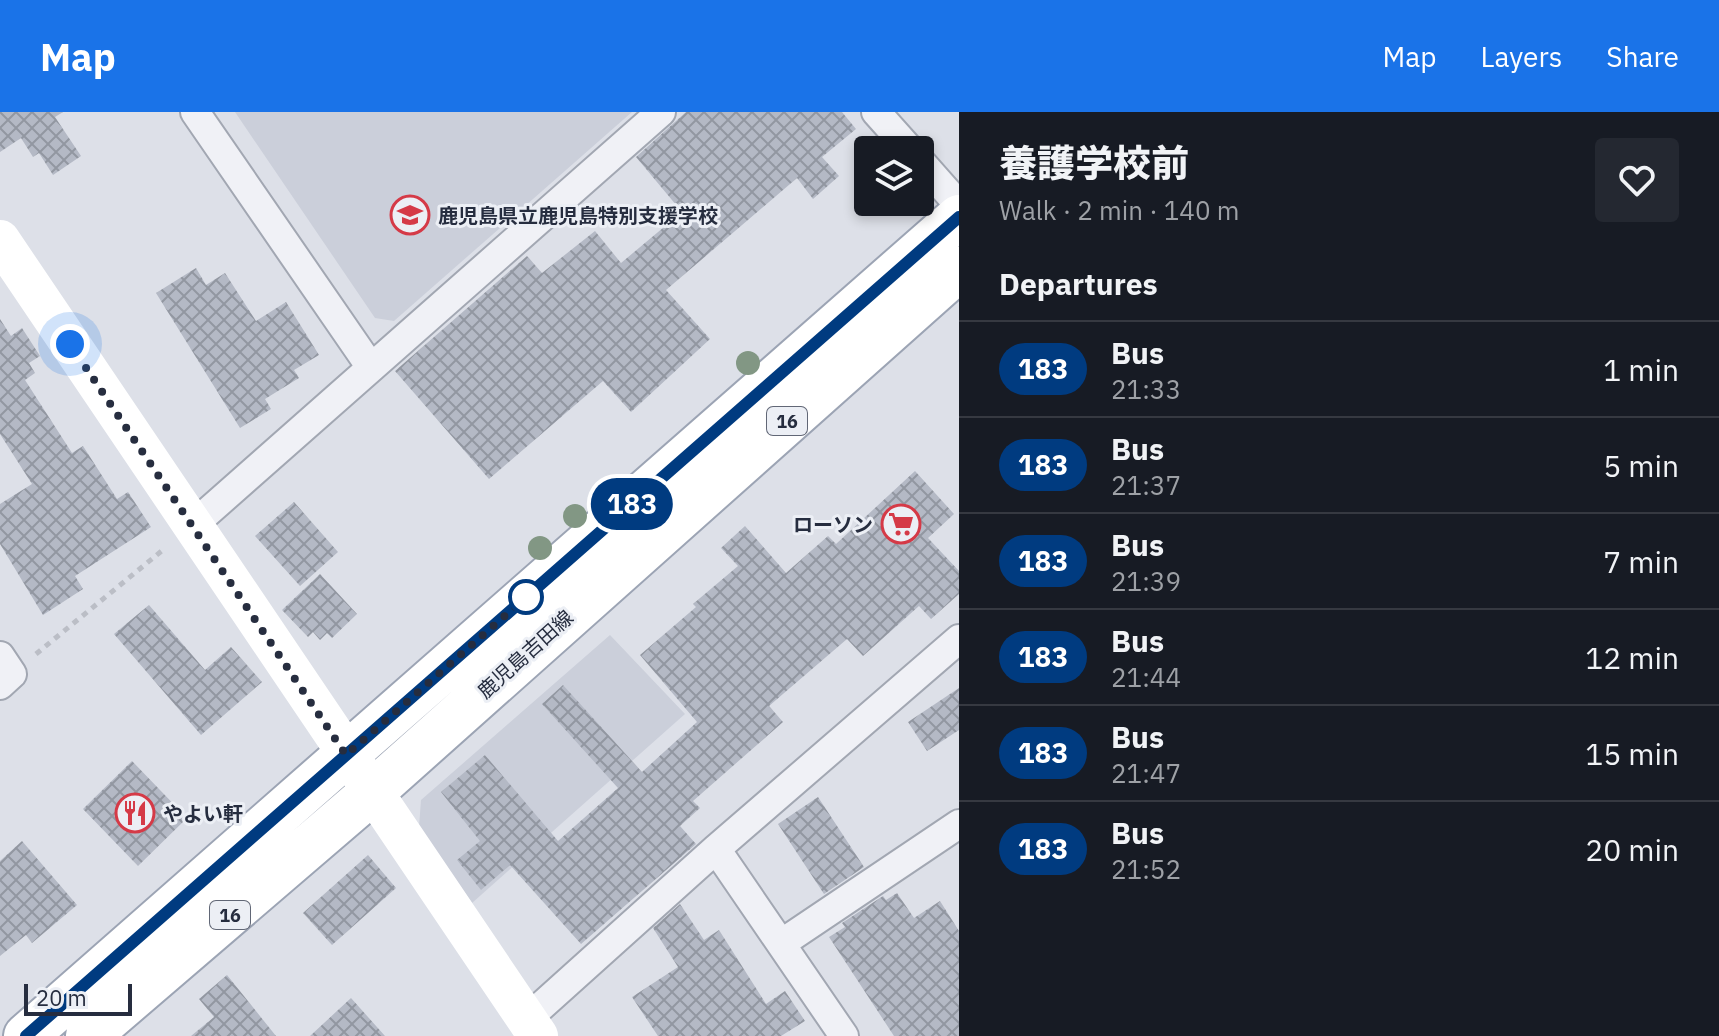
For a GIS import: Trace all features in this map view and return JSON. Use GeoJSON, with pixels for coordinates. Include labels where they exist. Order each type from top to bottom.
{"type":"FeatureCollection","features":[{"type":"Feature","properties":{"kind":"main road","name":"鹿児島吉田線"},"geometry":{"type":"LineString","coordinates":[[26,1036],[959,217]]}},
{"type":"Feature","properties":{"kind":"main road","name":"鹿児島吉田線"},"geometry":{"type":"LineString","coordinates":[[88,1036],[371,793],[959,269]]}},
{"type":"Feature","properties":{"kind":"street"},"geometry":{"type":"LineString","coordinates":[[195,112],[370,366]]}},
{"type":"Feature","properties":{"kind":"street"},"geometry":{"type":"LineString","coordinates":[[193,525],[661,112]]}},
{"type":"Feature","properties":{"kind":"street"},"geometry":{"type":"LineString","coordinates":[[876,112],[897,136]]}},
{"type":"Feature","properties":{"kind":"street"},"geometry":{"type":"LineString","coordinates":[[934,177],[959,205]]}},
{"type":"Feature","properties":{"kind":"street"},"geometry":{"type":"LineString","coordinates":[[0,240],[532,1028],[716,849],[959,639]]}},
{"type":"Feature","properties":{"kind":"street"},"geometry":{"type":"LineString","coordinates":[[782,943],[959,824]]}},
{"type":"Feature","properties":{"kind":"street"},"geometry":{"type":"LineString","coordinates":[[716,849],[844,1036]]}},
{"type":"Feature","properties":{"kind":"path"},"geometry":{"type":"LineString","coordinates":[[4,672],[193,525]]}},
{"type":"Feature","properties":{"kind":"shaded area","name":"鹿児島県立鹿児島特別支援学校"},"geometry":{"type":"Polygon","coordinates":[[[235,112],[632,112],[394,321],[375,318],[235,112]]]}},
{"type":"Feature","properties":{"kind":"shaded area"},"geometry":{"type":"Polygon","coordinates":[[[610,635],[685,714],[472,903],[419,827],[421,800],[610,635]]]}},
{"type":"Feature","properties":{"kind":"building"},"geometry":{"type":"Polygon","coordinates":[[[0,112],[63,112],[55,117],[81,156],[53,175],[39,153],[33,157],[21,138],[0,152],[0,112]]]}},
{"type":"Feature","properties":{"kind":"building"},"geometry":{"type":"Polygon","coordinates":[[[686,112],[842,112],[856,129],[822,157],[839,176],[813,199],[797,178],[666,290],[710,339],[631,412],[603,381],[489,479],[395,371],[527,256],[542,273],[595,231],[621,263],[682,212],[636,157],[686,112]]]}},
{"type":"Feature","properties":{"kind":"building"},"geometry":{"type":"Polygon","coordinates":[[[196,268],[206,285],[225,273],[256,321],[286,302],[319,355],[294,370],[299,378],[265,399],[271,409],[240,428],[156,293],[196,268]]]}},
{"type":"Feature","properties":{"kind":"building"},"geometry":{"type":"Polygon","coordinates":[[[0,319],[11,336],[22,328],[40,356],[29,363],[35,373],[25,380],[72,453],[83,446],[117,499],[128,492],[151,527],[75,576],[83,589],[43,615],[0,544],[0,504],[32,484],[0,434],[0,319]]]}},
{"type":"Feature","properties":{"kind":"building"},"geometry":{"type":"Polygon","coordinates":[[[915,471],[954,514],[928,538],[959,571],[959,594],[931,619],[919,606],[863,656],[847,639],[769,706],[783,722],[693,801],[700,808],[680,826],[696,844],[581,944],[510,865],[481,890],[457,860],[480,841],[441,792],[485,755],[558,841],[618,788],[542,704],[563,685],[642,772],[697,722],[640,655],[738,566],[721,548],[745,526],[786,573],[828,536],[836,544],[915,471]]]}},
{"type":"Feature","properties":{"kind":"building"},"geometry":{"type":"Polygon","coordinates":[[[294,502],[338,552],[300,586],[255,536],[294,502]]]}},
{"type":"Feature","properties":{"kind":"building"},"geometry":{"type":"Polygon","coordinates":[[[320,574],[357,614],[332,638],[327,633],[320,640],[313,632],[308,637],[282,610],[320,574]]]}},
{"type":"Feature","properties":{"kind":"building"},"geometry":{"type":"Polygon","coordinates":[[[149,605],[205,670],[231,647],[262,682],[201,735],[114,634],[149,605]]]}},
{"type":"Feature","properties":{"kind":"building"},"geometry":{"type":"Polygon","coordinates":[[[959,688],[959,730],[927,751],[908,722],[959,688]]]}},
{"type":"Feature","properties":{"kind":"building","name":"やよい軒"},"geometry":{"type":"Polygon","coordinates":[[[132,761],[187,818],[138,866],[83,809],[132,761]]]}},
{"type":"Feature","properties":{"kind":"building"},"geometry":{"type":"Polygon","coordinates":[[[818,797],[864,867],[824,894],[778,824],[818,797]]]}},
{"type":"Feature","properties":{"kind":"building"},"geometry":{"type":"Polygon","coordinates":[[[22,841],[77,905],[32,943],[26,935],[0,956],[0,861],[22,841]]]}},
{"type":"Feature","properties":{"kind":"building"},"geometry":{"type":"Polygon","coordinates":[[[368,855],[396,888],[332,945],[303,913],[368,855]]]}},
{"type":"Feature","properties":{"kind":"building"},"geometry":{"type":"Polygon","coordinates":[[[897,893],[914,918],[940,901],[959,931],[959,1036],[894,1036],[829,937],[845,927],[842,923],[883,896],[886,900],[897,893]]]}},
{"type":"Feature","properties":{"kind":"building"},"geometry":{"type":"Polygon","coordinates":[[[680,904],[704,940],[719,930],[766,1004],[785,991],[805,1021],[781,1036],[658,1036],[632,997],[678,967],[653,928],[680,904]]]}},
{"type":"Feature","properties":{"kind":"building"},"geometry":{"type":"Polygon","coordinates":[[[227,975],[276,1036],[191,1036],[214,1017],[199,999],[227,975]]]}},
{"type":"Feature","properties":{"kind":"building"},"geometry":{"type":"Polygon","coordinates":[[[351,998],[385,1036],[310,1036],[351,998]]]}},
{"type":"Feature","properties":{"kind":"bus line","name":"183"},"geometry":{"type":"LineString","coordinates":[[26,1036],[959,217]]}},
{"type":"Feature","properties":{"kind":"place","name":"鹿児島県立鹿児島特別支援学校"},"geometry":{"type":"Point","coordinates":[410,215]}},
{"type":"Feature","properties":{"kind":"place","name":"ローソン"},"geometry":{"type":"Point","coordinates":[901,524]}},
{"type":"Feature","properties":{"kind":"place","name":"やよい軒"},"geometry":{"type":"Point","coordinates":[135,813]}},
{"type":"Feature","properties":{"kind":"route"},"geometry":{"type":"LineString","coordinates":[[70,344],[346,755],[531,593],[526,597]]}}]}
